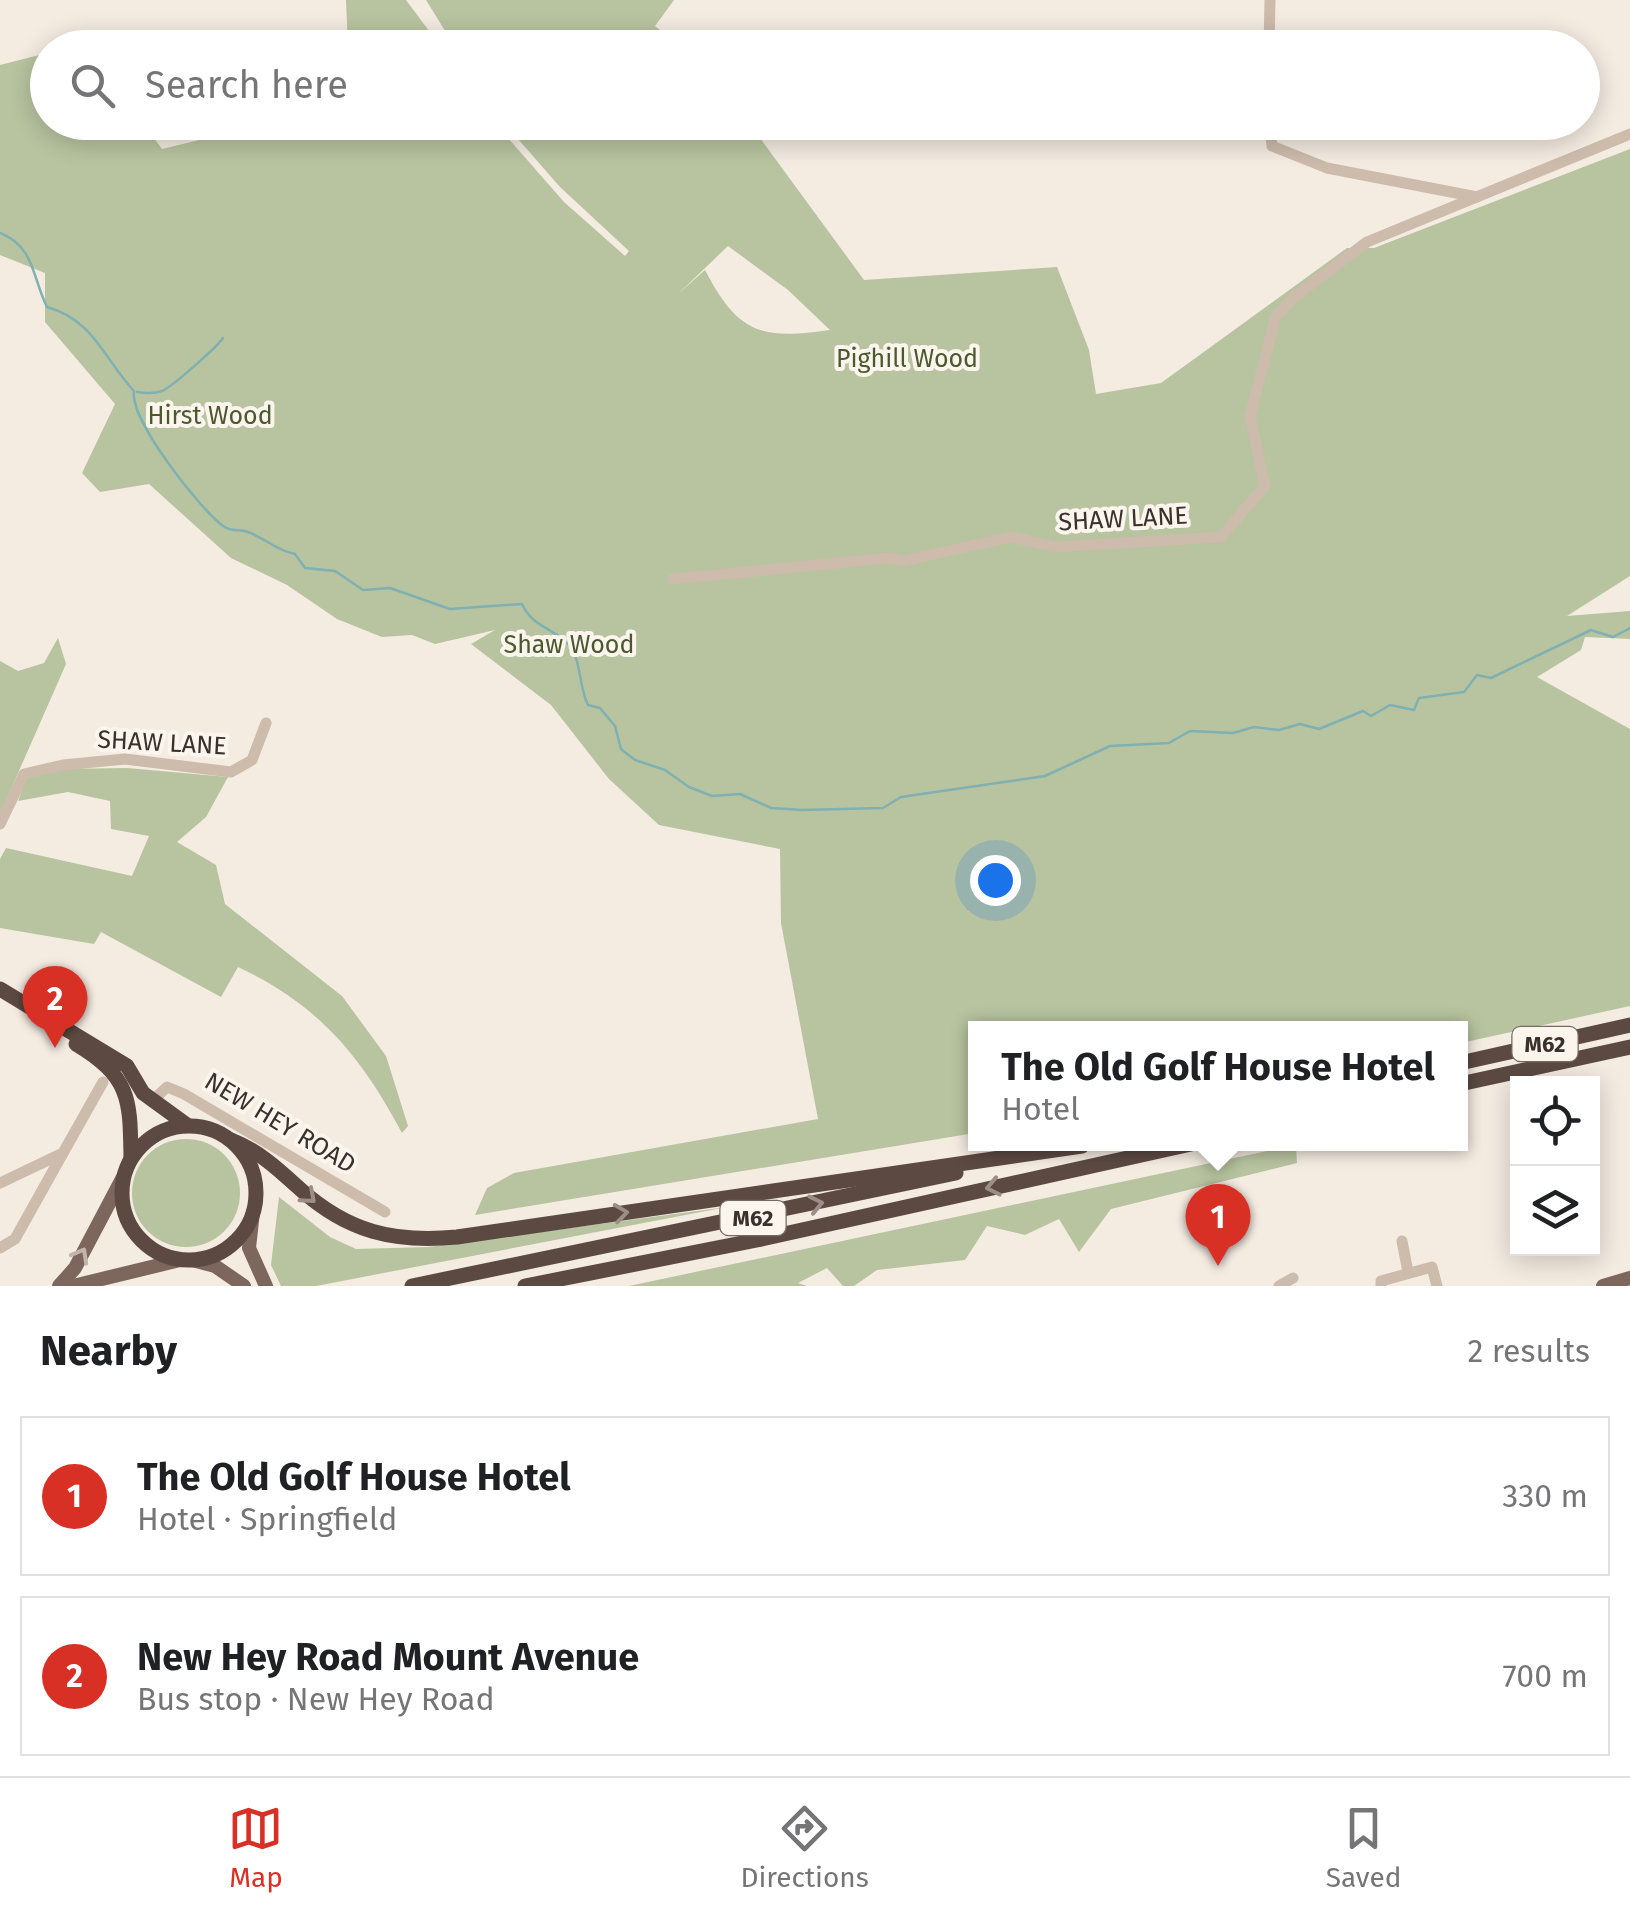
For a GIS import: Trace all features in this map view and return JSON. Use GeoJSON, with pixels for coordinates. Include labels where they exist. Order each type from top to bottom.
{"type":"FeatureCollection","features":[{"type":"Feature","properties":{"kind":"highway","name":"NEW HEY ROAD"},"geometry":{"type":"LineString","coordinates":[[0,990],[126,1066],[152,1102],[187,1125]]}},
{"type":"Feature","properties":{"kind":"highway"},"geometry":{"type":"LineString","coordinates":[[0,1000],[84,1050],[119,1081],[133,1124],[131,1157],[123,1177],[123,1210],[130,1226],[160,1254],[186,1260],[228,1248],[241,1236],[254,1212],[254,1176],[231,1140]]}},
{"type":"Feature","properties":{"kind":"highway","name":"M62"},"geometry":{"type":"LineString","coordinates":[[1468,1060],[1630,1025]]}},
{"type":"Feature","properties":{"kind":"highway","name":"M62"},"geometry":{"type":"LineString","coordinates":[[1468,1082],[1630,1047]]}},
{"type":"Feature","properties":{"kind":"highway"},"geometry":{"type":"LineString","coordinates":[[133,1124],[152,1102]]}},
{"type":"Feature","properties":{"kind":"highway"},"geometry":{"type":"LineString","coordinates":[[131,1157],[150,1137],[187,1125],[204,1127],[257,1150],[340,1220],[374,1234],[406,1239],[457,1236],[1039,1151]]}},
{"type":"Feature","properties":{"kind":"highway","name":"M62"},"geometry":{"type":"LineString","coordinates":[[412,1286],[728,1224],[1056,1151]]}},
{"type":"Feature","properties":{"kind":"highway","name":"M62"},"geometry":{"type":"LineString","coordinates":[[525,1286],[624,1268],[1159,1151]]}},
{"type":"Feature","properties":{"kind":"highway"},"geometry":{"type":"LineString","coordinates":[[551,1286],[624,1268]]}},
{"type":"Feature","properties":{"kind":"main road"},"geometry":{"type":"LineString","coordinates":[[59,1286],[75,1268],[123,1177]]}},
{"type":"Feature","properties":{"kind":"main road"},"geometry":{"type":"LineString","coordinates":[[254,1212],[249,1248],[264,1283]]}},
{"type":"Feature","properties":{"kind":"main road"},"geometry":{"type":"LineString","coordinates":[[73,1286],[186,1260],[215,1266],[244,1286]]}},
{"type":"Feature","properties":{"kind":"main road"},"geometry":{"type":"LineString","coordinates":[[1603,1286],[1630,1278]]}},
{"type":"Feature","properties":{"kind":"street"},"geometry":{"type":"LineString","coordinates":[[1269,30],[1270,0]]}},
{"type":"Feature","properties":{"kind":"street"},"geometry":{"type":"LineString","coordinates":[[1272,140],[1272,146],[1328,168],[1477,197],[1630,134]]}},
{"type":"Feature","properties":{"kind":"street","name":"SHAW LANE"},"geometry":{"type":"LineString","coordinates":[[673,579],[889,558],[903,561],[1011,536],[1056,547],[1221,536],[1265,486],[1250,416],[1276,316],[1354,250],[1477,197]]}},
{"type":"Feature","properties":{"kind":"street","name":"SHAW LANE"},"geometry":{"type":"LineString","coordinates":[[0,824],[20,780],[30,772],[125,759],[231,772],[252,760],[266,723]]}},
{"type":"Feature","properties":{"kind":"street"},"geometry":{"type":"LineString","coordinates":[[0,1248],[14,1239],[102,1082]]}},
{"type":"Feature","properties":{"kind":"street","name":"NEW HEY ROAD"},"geometry":{"type":"LineString","coordinates":[[152,1102],[167,1087],[184,1094],[385,1212]]}},
{"type":"Feature","properties":{"kind":"street"},"geometry":{"type":"LineString","coordinates":[[0,1184],[63,1152]]}},
{"type":"Feature","properties":{"kind":"street"},"geometry":{"type":"LineString","coordinates":[[1402,1241],[1408,1272]]}},
{"type":"Feature","properties":{"kind":"street"},"geometry":{"type":"LineString","coordinates":[[1381,1286],[1381,1280],[1432,1266],[1437,1286]]}},
{"type":"Feature","properties":{"kind":"street"},"geometry":{"type":"LineString","coordinates":[[1279,1286],[1293,1278]]}},
{"type":"Feature","properties":{"kind":"green space"},"geometry":{"type":"Polygon","coordinates":[[[346,0],[406,0],[428,30],[347,30],[346,0]]]}},
{"type":"Feature","properties":{"kind":"green space"},"geometry":{"type":"Polygon","coordinates":[[[426,0],[674,0],[655,26],[660,30],[445,30],[426,0]]]}},
{"type":"Feature","properties":{"kind":"green space"},"geometry":{"type":"Polygon","coordinates":[[[30,57],[30,140],[155,140],[162,149],[199,140],[510,140],[564,202],[625,256],[629,251],[560,187],[519,140],[761,140],[864,280],[1057,267],[1089,350],[1096,394],[1161,383],[1347,248],[1374,248],[1630,149],[1630,576],[1567,616],[1630,611],[1630,639],[1585,637],[1581,650],[1537,677],[1630,729],[1630,1006],[1468,1041],[1468,1021],[968,1021],[968,1134],[475,1215],[487,1188],[514,1173],[818,1119],[781,923],[780,849],[659,825],[609,779],[551,705],[471,644],[495,630],[435,644],[412,635],[382,637],[337,619],[287,585],[231,558],[149,484],[100,492],[82,473],[115,404],[45,322],[45,273],[0,255],[0,65],[30,57]],[[728,246],[678,294],[705,270],[729,307],[754,327],[786,334],[830,330],[788,290],[728,246]]]}},
{"type":"Feature","properties":{"kind":"green space"},"geometry":{"type":"Polygon","coordinates":[[[58,638],[66,664],[0,814],[0,661],[18,671],[44,663],[58,638]]]}},
{"type":"Feature","properties":{"kind":"green space"},"geometry":{"type":"Polygon","coordinates":[[[127,768],[228,777],[206,817],[177,842],[216,865],[225,904],[342,996],[386,1056],[408,1126],[402,1133],[370,1080],[335,1035],[292,998],[238,967],[221,997],[101,932],[94,944],[0,928],[0,859],[6,848],[132,876],[149,836],[111,829],[110,801],[68,792],[18,801],[27,777],[61,769],[127,768]]]}},
{"type":"Feature","properties":{"kind":"green space"},"geometry":{"type":"Polygon","coordinates":[[[186,1139],[206,1144],[224,1155],[235,1173],[240,1193],[235,1213],[224,1231],[206,1242],[186,1247],[166,1242],[148,1231],[137,1213],[132,1193],[137,1173],[148,1155],[166,1144],[186,1139]]]}},
{"type":"Feature","properties":{"kind":"green space"},"geometry":{"type":"Polygon","coordinates":[[[1268,1151],[1296,1151],[1297,1163],[1111,1209],[1079,1252],[1059,1219],[1025,1235],[987,1226],[965,1260],[877,1270],[854,1286],[843,1286],[827,1268],[798,1283],[807,1286],[629,1286],[1268,1151]]]}},
{"type":"Feature","properties":{"kind":"green space"},"geometry":{"type":"Polygon","coordinates":[[[279,1197],[330,1237],[356,1249],[428,1247],[727,1207],[316,1286],[281,1286],[271,1265],[279,1197]]]}},
{"type":"Feature","properties":{"kind":"waterway"},"geometry":{"type":"LineString","coordinates":[[0,233],[26,255],[47,307],[76,321],[97,342],[134,391],[142,421],[168,462],[223,526],[251,533],[295,554],[305,568],[335,571],[363,590],[390,588],[450,609],[522,604],[532,618],[563,639],[573,651],[588,705],[600,708],[615,726],[621,749],[635,760],[665,770],[689,787],[712,796],[740,794],[771,808],[883,808],[901,797],[1045,776],[1110,746],[1169,743],[1190,731],[1233,733],[1254,727],[1279,730],[1300,724],[1319,729],[1363,711],[1371,716],[1390,705],[1414,710],[1419,698],[1464,692],[1477,675],[1491,678],[1591,630],[1613,637],[1630,628]]}},
{"type":"Feature","properties":{"kind":"waterway"},"geometry":{"type":"LineString","coordinates":[[137,392],[156,393],[167,388],[223,338]]}},
{"type":"Feature","properties":{"kind":"place","name":"New Hey Road Mount Avenue"},"geometry":{"type":"Point","coordinates":[55,1048]}},
{"type":"Feature","properties":{"kind":"place","name":"The Old Golf House Hotel"},"geometry":{"type":"Point","coordinates":[1218,1266]}},
{"type":"Feature","properties":{"kind":"park label","name":"Pighill Wood"},"geometry":{"type":"Point","coordinates":[907,359]}},
{"type":"Feature","properties":{"kind":"park label","name":"Hirst Wood"},"geometry":{"type":"Point","coordinates":[210,416]}},
{"type":"Feature","properties":{"kind":"park label","name":"Shaw Wood"},"geometry":{"type":"Point","coordinates":[569,645]}}]}
